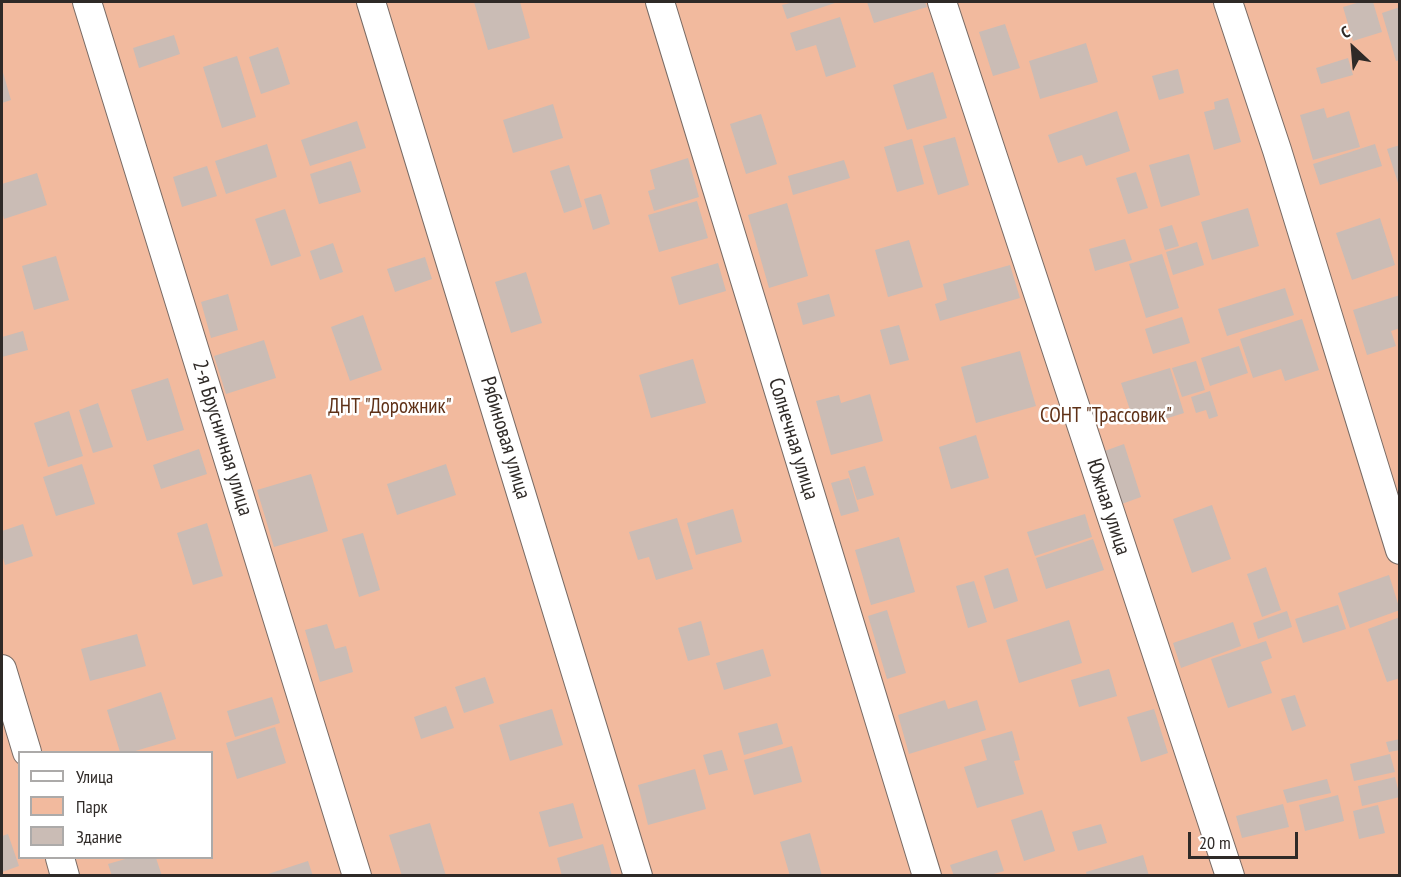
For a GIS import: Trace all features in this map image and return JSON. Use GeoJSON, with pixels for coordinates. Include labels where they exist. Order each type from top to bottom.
{"type":"FeatureCollection","features":[{"type":"Feature","properties":{"kind":"street","name":"2-я Брусничная улица"},"geometry":{"type":"LineString","coordinates":[[87,2],[357,876]]}},
{"type":"Feature","properties":{"kind":"street","name":"Рябиновая улица"},"geometry":{"type":"LineString","coordinates":[[371,2],[638,876]]}},
{"type":"Feature","properties":{"kind":"street","name":"Солнечная улица"},"geometry":{"type":"LineString","coordinates":[[660,2],[927,876]]}},
{"type":"Feature","properties":{"kind":"street","name":"Южная улица"},"geometry":{"type":"LineString","coordinates":[[942,2],[1230,876]]}},
{"type":"Feature","properties":{"kind":"street"},"geometry":{"type":"LineString","coordinates":[[1228,2],[1400,550]]}},
{"type":"Feature","properties":{"kind":"street"},"geometry":{"type":"LineString","coordinates":[[2,669],[26,751]]}},
{"type":"Feature","properties":{"kind":"street"},"geometry":{"type":"LineString","coordinates":[[60,859],[65,876]]}},
{"type":"Feature","properties":{"kind":"green space"},"geometry":{"type":"Polygon","coordinates":[[[2,2],[1399,2],[1399,875],[2,876],[2,2]]]}},
{"type":"Feature","properties":{"kind":"building"},"geometry":{"type":"Polygon","coordinates":[[[474,2],[520,2],[530,38],[488,50],[474,2]]]}},
{"type":"Feature","properties":{"kind":"building"},"geometry":{"type":"Polygon","coordinates":[[[790,2],[835,3],[787,19],[782,5],[790,2]]]}},
{"type":"Feature","properties":{"kind":"building"},"geometry":{"type":"Polygon","coordinates":[[[867,2],[925,2],[927,7],[874,23],[867,2]]]}},
{"type":"Feature","properties":{"kind":"building"},"geometry":{"type":"Polygon","coordinates":[[[1360,2],[1373,2],[1382,32],[1353,41],[1343,7],[1360,2]]]}},
{"type":"Feature","properties":{"kind":"building"},"geometry":{"type":"Polygon","coordinates":[[[1400,7],[1400,60],[1396,61],[1382,13],[1400,7]]]}},
{"type":"Feature","properties":{"kind":"building"},"geometry":{"type":"Polygon","coordinates":[[[840,17],[856,67],[826,77],[816,45],[796,51],[790,33],[840,17]]]}},
{"type":"Feature","properties":{"kind":"building"},"geometry":{"type":"Polygon","coordinates":[[[1005,24],[1020,68],[993,76],[979,32],[1005,24]]]}},
{"type":"Feature","properties":{"kind":"building"},"geometry":{"type":"Polygon","coordinates":[[[174,35],[180,54],[139,68],[133,48],[174,35]]]}},
{"type":"Feature","properties":{"kind":"building"},"geometry":{"type":"Polygon","coordinates":[[[1086,43],[1098,82],[1040,99],[1029,61],[1086,43]]]}},
{"type":"Feature","properties":{"kind":"building"},"geometry":{"type":"Polygon","coordinates":[[[278,47],[290,84],[261,94],[249,57],[278,47]]]}},
{"type":"Feature","properties":{"kind":"building"},"geometry":{"type":"Polygon","coordinates":[[[237,56],[256,117],[222,128],[203,67],[237,56]]]}},
{"type":"Feature","properties":{"kind":"building"},"geometry":{"type":"Polygon","coordinates":[[[1348,58],[1353,75],[1321,84],[1316,68],[1348,58]]]}},
{"type":"Feature","properties":{"kind":"building"},"geometry":{"type":"Polygon","coordinates":[[[2,69],[11,100],[2,103],[2,69]]]}},
{"type":"Feature","properties":{"kind":"building"},"geometry":{"type":"Polygon","coordinates":[[[1178,69],[1184,93],[1159,100],[1152,76],[1178,69]]]}},
{"type":"Feature","properties":{"kind":"building"},"geometry":{"type":"Polygon","coordinates":[[[933,72],[947,118],[907,130],[893,85],[933,72]]]}},
{"type":"Feature","properties":{"kind":"building"},"geometry":{"type":"Polygon","coordinates":[[[1228,98],[1241,142],[1214,150],[1204,112],[1215,109],[1214,102],[1228,98]]]}},
{"type":"Feature","properties":{"kind":"building"},"geometry":{"type":"Polygon","coordinates":[[[553,104],[563,138],[513,153],[503,120],[553,104]]]}},
{"type":"Feature","properties":{"kind":"building"},"geometry":{"type":"Polygon","coordinates":[[[1324,108],[1327,118],[1349,111],[1360,147],[1313,160],[1300,115],[1324,108]]]}},
{"type":"Feature","properties":{"kind":"building"},"geometry":{"type":"Polygon","coordinates":[[[1117,111],[1130,151],[1086,166],[1082,155],[1058,163],[1048,135],[1117,111]]]}},
{"type":"Feature","properties":{"kind":"building"},"geometry":{"type":"Polygon","coordinates":[[[761,114],[777,164],[746,174],[730,124],[761,114]]]}},
{"type":"Feature","properties":{"kind":"building"},"geometry":{"type":"Polygon","coordinates":[[[357,121],[366,148],[310,166],[301,140],[357,121]]]}},
{"type":"Feature","properties":{"kind":"building"},"geometry":{"type":"Polygon","coordinates":[[[955,137],[969,185],[938,195],[923,146],[955,137]]]}},
{"type":"Feature","properties":{"kind":"building"},"geometry":{"type":"Polygon","coordinates":[[[912,139],[924,184],[897,192],[884,147],[912,139]]]}},
{"type":"Feature","properties":{"kind":"building"},"geometry":{"type":"Polygon","coordinates":[[[267,144],[277,177],[226,194],[215,161],[267,144]]]}},
{"type":"Feature","properties":{"kind":"building"},"geometry":{"type":"Polygon","coordinates":[[[1375,144],[1382,166],[1320,185],[1313,164],[1375,144]]]}},
{"type":"Feature","properties":{"kind":"building"},"geometry":{"type":"Polygon","coordinates":[[[1400,145],[1400,186],[1399,186],[1387,149],[1400,145]]]}},
{"type":"Feature","properties":{"kind":"building"},"geometry":{"type":"Polygon","coordinates":[[[1189,154],[1200,195],[1161,207],[1149,165],[1189,154]]]}},
{"type":"Feature","properties":{"kind":"building"},"geometry":{"type":"Polygon","coordinates":[[[688,158],[699,197],[654,211],[648,191],[655,189],[650,170],[688,158]]]}},
{"type":"Feature","properties":{"kind":"building"},"geometry":{"type":"Polygon","coordinates":[[[844,160],[850,178],[793,195],[788,176],[844,160]]]}},
{"type":"Feature","properties":{"kind":"building"},"geometry":{"type":"Polygon","coordinates":[[[351,161],[361,192],[319,204],[310,174],[351,161]]]}},
{"type":"Feature","properties":{"kind":"building"},"geometry":{"type":"Polygon","coordinates":[[[569,165],[582,207],[564,213],[550,171],[569,165]]]}},
{"type":"Feature","properties":{"kind":"building"},"geometry":{"type":"Polygon","coordinates":[[[207,166],[217,196],[182,207],[173,177],[207,166]]]}},
{"type":"Feature","properties":{"kind":"building"},"geometry":{"type":"Polygon","coordinates":[[[1136,172],[1148,208],[1128,214],[1116,178],[1136,172]]]}},
{"type":"Feature","properties":{"kind":"building"},"geometry":{"type":"Polygon","coordinates":[[[37,173],[47,205],[4,219],[2,184],[37,173]]]}},
{"type":"Feature","properties":{"kind":"building"},"geometry":{"type":"Polygon","coordinates":[[[601,194],[610,224],[593,230],[584,199],[601,194]]]}},
{"type":"Feature","properties":{"kind":"building"},"geometry":{"type":"Polygon","coordinates":[[[697,201],[708,238],[659,252],[648,215],[697,201]]]}},
{"type":"Feature","properties":{"kind":"building"},"geometry":{"type":"Polygon","coordinates":[[[787,203],[808,276],[769,288],[748,215],[787,203]]]}},
{"type":"Feature","properties":{"kind":"building"},"geometry":{"type":"Polygon","coordinates":[[[1248,208],[1259,246],[1212,260],[1201,222],[1248,208]]]}},
{"type":"Feature","properties":{"kind":"building"},"geometry":{"type":"Polygon","coordinates":[[[285,209],[301,256],[271,266],[255,219],[285,209]]]}},
{"type":"Feature","properties":{"kind":"building"},"geometry":{"type":"Polygon","coordinates":[[[1380,218],[1395,265],[1352,280],[1336,233],[1380,218]]]}},
{"type":"Feature","properties":{"kind":"building"},"geometry":{"type":"Polygon","coordinates":[[[1172,225],[1179,246],[1165,250],[1159,229],[1172,225]]]}},
{"type":"Feature","properties":{"kind":"building"},"geometry":{"type":"Polygon","coordinates":[[[1125,239],[1132,260],[1095,271],[1089,249],[1125,239]]]}},
{"type":"Feature","properties":{"kind":"building"},"geometry":{"type":"Polygon","coordinates":[[[909,240],[923,287],[888,297],[875,250],[909,240]]]}},
{"type":"Feature","properties":{"kind":"building"},"geometry":{"type":"Polygon","coordinates":[[[1197,242],[1204,265],[1173,275],[1166,252],[1197,242]]]}},
{"type":"Feature","properties":{"kind":"building"},"geometry":{"type":"Polygon","coordinates":[[[333,243],[343,272],[320,280],[310,251],[333,243]]]}},
{"type":"Feature","properties":{"kind":"building"},"geometry":{"type":"Polygon","coordinates":[[[1162,254],[1179,308],[1146,318],[1129,264],[1162,254]]]}},
{"type":"Feature","properties":{"kind":"building"},"geometry":{"type":"Polygon","coordinates":[[[56,256],[69,300],[34,310],[22,266],[56,256]]]}},
{"type":"Feature","properties":{"kind":"building"},"geometry":{"type":"Polygon","coordinates":[[[425,257],[432,279],[395,292],[387,269],[425,257]]]}},
{"type":"Feature","properties":{"kind":"building"},"geometry":{"type":"Polygon","coordinates":[[[718,263],[726,291],[679,305],[671,277],[718,263]]]}},
{"type":"Feature","properties":{"kind":"building"},"geometry":{"type":"Polygon","coordinates":[[[1010,265],[1020,298],[940,321],[935,304],[947,300],[943,284],[1010,265]]]}},
{"type":"Feature","properties":{"kind":"building"},"geometry":{"type":"Polygon","coordinates":[[[526,272],[542,323],[511,333],[495,282],[526,272]]]}},
{"type":"Feature","properties":{"kind":"building"},"geometry":{"type":"Polygon","coordinates":[[[1285,288],[1294,315],[1227,336],[1218,309],[1285,288]]]}},
{"type":"Feature","properties":{"kind":"building"},"geometry":{"type":"Polygon","coordinates":[[[228,294],[238,330],[211,338],[201,302],[228,294]]]}},
{"type":"Feature","properties":{"kind":"building"},"geometry":{"type":"Polygon","coordinates":[[[829,294],[835,316],[803,325],[797,303],[829,294]]]}},
{"type":"Feature","properties":{"kind":"building"},"geometry":{"type":"Polygon","coordinates":[[[1400,295],[1400,328],[1391,331],[1396,346],[1367,355],[1353,310],[1400,295]]]}},
{"type":"Feature","properties":{"kind":"building"},"geometry":{"type":"Polygon","coordinates":[[[363,315],[382,370],[350,381],[331,327],[363,315]]]}},
{"type":"Feature","properties":{"kind":"building"},"geometry":{"type":"Polygon","coordinates":[[[1182,317],[1190,343],[1153,354],[1145,329],[1182,317]]]}},
{"type":"Feature","properties":{"kind":"building"},"geometry":{"type":"Polygon","coordinates":[[[1302,319],[1319,370],[1285,381],[1281,369],[1253,378],[1240,339],[1302,319]]]}},
{"type":"Feature","properties":{"kind":"building"},"geometry":{"type":"Polygon","coordinates":[[[899,325],[909,360],[890,365],[880,330],[899,325]]]}},
{"type":"Feature","properties":{"kind":"building"},"geometry":{"type":"Polygon","coordinates":[[[23,331],[28,350],[2,357],[2,337],[23,331]]]}},
{"type":"Feature","properties":{"kind":"building"},"geometry":{"type":"Polygon","coordinates":[[[264,340],[276,378],[226,394],[214,356],[264,340]]]}},
{"type":"Feature","properties":{"kind":"building"},"geometry":{"type":"Polygon","coordinates":[[[1239,346],[1248,373],[1210,386],[1201,358],[1239,346]]]}},
{"type":"Feature","properties":{"kind":"building"},"geometry":{"type":"Polygon","coordinates":[[[1020,351],[1036,406],[976,423],[961,367],[1020,351]]]}},
{"type":"Feature","properties":{"kind":"building"},"geometry":{"type":"Polygon","coordinates":[[[693,359],[706,403],[651,418],[639,375],[693,359]]]}},
{"type":"Feature","properties":{"kind":"building"},"geometry":{"type":"Polygon","coordinates":[[[1196,361],[1205,390],[1182,397],[1172,368],[1196,361]]]}},
{"type":"Feature","properties":{"kind":"building"},"geometry":{"type":"Polygon","coordinates":[[[1170,368],[1184,413],[1152,423],[1149,413],[1133,419],[1121,383],[1170,368]]]}},
{"type":"Feature","properties":{"kind":"building"},"geometry":{"type":"Polygon","coordinates":[[[168,378],[184,430],[147,441],[131,390],[168,378]]]}},
{"type":"Feature","properties":{"kind":"building"},"geometry":{"type":"Polygon","coordinates":[[[1210,391],[1218,416],[1209,419],[1206,410],[1196,413],[1191,397],[1210,391]]]}},
{"type":"Feature","properties":{"kind":"building"},"geometry":{"type":"Polygon","coordinates":[[[870,394],[883,441],[831,455],[816,401],[839,395],[841,403],[870,394]]]}},
{"type":"Feature","properties":{"kind":"building"},"geometry":{"type":"Polygon","coordinates":[[[98,403],[113,447],[93,453],[79,410],[98,403]]]}},
{"type":"Feature","properties":{"kind":"building"},"geometry":{"type":"Polygon","coordinates":[[[69,411],[83,456],[48,467],[34,423],[69,411]]]}},
{"type":"Feature","properties":{"kind":"building"},"geometry":{"type":"Polygon","coordinates":[[[976,435],[989,478],[951,489],[939,447],[976,435]]]}},
{"type":"Feature","properties":{"kind":"building"},"geometry":{"type":"Polygon","coordinates":[[[1124,444],[1141,497],[1119,505],[1102,452],[1124,444]]]}},
{"type":"Feature","properties":{"kind":"building"},"geometry":{"type":"Polygon","coordinates":[[[199,449],[207,474],[161,489],[153,465],[199,449]]]}},
{"type":"Feature","properties":{"kind":"building"},"geometry":{"type":"Polygon","coordinates":[[[82,464],[95,504],[56,516],[43,477],[82,464]]]}},
{"type":"Feature","properties":{"kind":"building"},"geometry":{"type":"Polygon","coordinates":[[[446,464],[456,495],[397,515],[387,484],[446,464]]]}},
{"type":"Feature","properties":{"kind":"building"},"geometry":{"type":"Polygon","coordinates":[[[865,466],[874,495],[857,500],[848,471],[865,466]]]}},
{"type":"Feature","properties":{"kind":"building"},"geometry":{"type":"Polygon","coordinates":[[[311,474],[328,531],[274,547],[257,490],[311,474]]]}},
{"type":"Feature","properties":{"kind":"building"},"geometry":{"type":"Polygon","coordinates":[[[849,478],[859,511],[841,516],[831,483],[849,478]]]}},
{"type":"Feature","properties":{"kind":"building"},"geometry":{"type":"Polygon","coordinates":[[[1212,505],[1231,559],[1192,573],[1173,519],[1212,505]]]}},
{"type":"Feature","properties":{"kind":"building"},"geometry":{"type":"Polygon","coordinates":[[[733,509],[742,542],[696,555],[687,523],[733,509]]]}},
{"type":"Feature","properties":{"kind":"building"},"geometry":{"type":"Polygon","coordinates":[[[1085,514],[1092,537],[1035,556],[1027,532],[1085,514]]]}},
{"type":"Feature","properties":{"kind":"building"},"geometry":{"type":"Polygon","coordinates":[[[677,518],[693,569],[656,580],[649,557],[638,560],[629,532],[677,518]]]}},
{"type":"Feature","properties":{"kind":"building"},"geometry":{"type":"Polygon","coordinates":[[[207,523],[223,576],[193,585],[177,533],[207,523]]]}},
{"type":"Feature","properties":{"kind":"building"},"geometry":{"type":"Polygon","coordinates":[[[23,524],[33,556],[5,565],[2,554],[2,531],[23,524]]]}},
{"type":"Feature","properties":{"kind":"building"},"geometry":{"type":"Polygon","coordinates":[[[363,533],[380,590],[359,597],[342,539],[363,533]]]}},
{"type":"Feature","properties":{"kind":"building"},"geometry":{"type":"Polygon","coordinates":[[[899,537],[915,592],[871,605],[855,550],[899,537]]]}},
{"type":"Feature","properties":{"kind":"building"},"geometry":{"type":"Polygon","coordinates":[[[1093,539],[1104,570],[1046,589],[1036,558],[1093,539]]]}},
{"type":"Feature","properties":{"kind":"building"},"geometry":{"type":"Polygon","coordinates":[[[1266,567],[1281,610],[1262,617],[1247,574],[1266,567]]]}},
{"type":"Feature","properties":{"kind":"building"},"geometry":{"type":"Polygon","coordinates":[[[1008,568],[1018,601],[994,609],[984,576],[1008,568]]]}},
{"type":"Feature","properties":{"kind":"building"},"geometry":{"type":"Polygon","coordinates":[[[1389,575],[1400,610],[1350,628],[1338,593],[1389,575]]]}},
{"type":"Feature","properties":{"kind":"building"},"geometry":{"type":"Polygon","coordinates":[[[974,581],[987,622],[968,628],[956,586],[974,581]]]}},
{"type":"Feature","properties":{"kind":"building"},"geometry":{"type":"Polygon","coordinates":[[[1338,605],[1346,629],[1303,643],[1295,619],[1338,605]]]}},
{"type":"Feature","properties":{"kind":"building"},"geometry":{"type":"Polygon","coordinates":[[[887,610],[906,673],[887,679],[868,616],[887,610]]]}},
{"type":"Feature","properties":{"kind":"building"},"geometry":{"type":"Polygon","coordinates":[[[1287,611],[1292,627],[1258,639],[1253,623],[1287,611]]]}},
{"type":"Feature","properties":{"kind":"building"},"geometry":{"type":"Polygon","coordinates":[[[1400,617],[1400,678],[1387,682],[1368,629],[1400,617]]]}},
{"type":"Feature","properties":{"kind":"building"},"geometry":{"type":"Polygon","coordinates":[[[1069,620],[1082,663],[1019,683],[1006,640],[1069,620]]]}},
{"type":"Feature","properties":{"kind":"building"},"geometry":{"type":"Polygon","coordinates":[[[701,621],[710,655],[688,661],[678,628],[701,621]]]}},
{"type":"Feature","properties":{"kind":"building"},"geometry":{"type":"Polygon","coordinates":[[[1233,622],[1241,646],[1181,668],[1173,643],[1233,622]]]}},
{"type":"Feature","properties":{"kind":"building"},"geometry":{"type":"Polygon","coordinates":[[[327,624],[335,649],[346,646],[353,672],[320,682],[305,630],[327,624]]]}},
{"type":"Feature","properties":{"kind":"building"},"geometry":{"type":"Polygon","coordinates":[[[137,634],[146,666],[90,681],[81,649],[137,634]]]}},
{"type":"Feature","properties":{"kind":"building"},"geometry":{"type":"Polygon","coordinates":[[[1266,641],[1272,658],[1261,662],[1272,693],[1228,708],[1211,659],[1266,641]]]}},
{"type":"Feature","properties":{"kind":"building"},"geometry":{"type":"Polygon","coordinates":[[[763,649],[771,676],[724,690],[716,663],[763,649]]]}},
{"type":"Feature","properties":{"kind":"building"},"geometry":{"type":"Polygon","coordinates":[[[1109,669],[1117,696],[1079,707],[1071,680],[1109,669]]]}},
{"type":"Feature","properties":{"kind":"building"},"geometry":{"type":"Polygon","coordinates":[[[485,677],[494,703],[464,713],[455,687],[485,677]]]}},
{"type":"Feature","properties":{"kind":"building"},"geometry":{"type":"Polygon","coordinates":[[[161,692],[176,739],[135,751],[120,751],[107,710],[161,692]]]}},
{"type":"Feature","properties":{"kind":"building"},"geometry":{"type":"Polygon","coordinates":[[[1295,695],[1306,726],[1292,731],[1281,699],[1295,695]]]}},
{"type":"Feature","properties":{"kind":"building"},"geometry":{"type":"Polygon","coordinates":[[[272,697],[280,723],[235,737],[227,711],[272,697]]]}},
{"type":"Feature","properties":{"kind":"building"},"geometry":{"type":"Polygon","coordinates":[[[945,700],[948,709],[977,700],[986,730],[909,754],[898,715],[945,700]]]}},
{"type":"Feature","properties":{"kind":"building"},"geometry":{"type":"Polygon","coordinates":[[[446,706],[454,728],[421,739],[414,717],[446,706]]]}},
{"type":"Feature","properties":{"kind":"building"},"geometry":{"type":"Polygon","coordinates":[[[552,709],[563,745],[510,761],[499,725],[552,709]]]}},
{"type":"Feature","properties":{"kind":"building"},"geometry":{"type":"Polygon","coordinates":[[[1154,709],[1168,753],[1141,762],[1127,717],[1154,709]]]}},
{"type":"Feature","properties":{"kind":"building"},"geometry":{"type":"Polygon","coordinates":[[[777,723],[783,744],[744,755],[738,733],[777,723]]]}},
{"type":"Feature","properties":{"kind":"building"},"geometry":{"type":"Polygon","coordinates":[[[275,727],[286,763],[237,779],[226,743],[275,727]]]}},
{"type":"Feature","properties":{"kind":"building"},"geometry":{"type":"Polygon","coordinates":[[[1012,731],[1020,760],[1014,761],[1024,794],[977,808],[964,767],[987,760],[981,740],[1012,731]]]}},
{"type":"Feature","properties":{"kind":"building"},"geometry":{"type":"Polygon","coordinates":[[[1400,739],[1400,750],[1389,752],[1386,742],[1400,739]]]}},
{"type":"Feature","properties":{"kind":"building"},"geometry":{"type":"Polygon","coordinates":[[[792,746],[802,782],[754,795],[744,760],[792,746]]]}},
{"type":"Feature","properties":{"kind":"building"},"geometry":{"type":"Polygon","coordinates":[[[722,750],[728,770],[709,775],[703,755],[722,750]]]}},
{"type":"Feature","properties":{"kind":"building"},"geometry":{"type":"Polygon","coordinates":[[[1390,754],[1395,772],[1354,781],[1350,764],[1390,754]]]}},
{"type":"Feature","properties":{"kind":"building"},"geometry":{"type":"Polygon","coordinates":[[[695,769],[706,809],[648,825],[638,785],[695,769]]]}},
{"type":"Feature","properties":{"kind":"building"},"geometry":{"type":"Polygon","coordinates":[[[1395,777],[1400,797],[1362,806],[1358,786],[1395,777]]]}},
{"type":"Feature","properties":{"kind":"building"},"geometry":{"type":"Polygon","coordinates":[[[1327,779],[1331,793],[1287,803],[1283,790],[1327,779]]]}},
{"type":"Feature","properties":{"kind":"building"},"geometry":{"type":"Polygon","coordinates":[[[1338,795],[1344,821],[1305,831],[1299,805],[1338,795]]]}},
{"type":"Feature","properties":{"kind":"building"},"geometry":{"type":"Polygon","coordinates":[[[573,803],[583,838],[549,847],[539,812],[573,803]]]}},
{"type":"Feature","properties":{"kind":"building"},"geometry":{"type":"Polygon","coordinates":[[[1283,804],[1289,827],[1242,838],[1236,816],[1283,804]]]}},
{"type":"Feature","properties":{"kind":"building"},"geometry":{"type":"Polygon","coordinates":[[[1378,805],[1385,833],[1359,839],[1353,811],[1378,805]]]}},
{"type":"Feature","properties":{"kind":"building"},"geometry":{"type":"Polygon","coordinates":[[[1042,810],[1055,851],[1024,861],[1011,820],[1042,810]]]}},
{"type":"Feature","properties":{"kind":"building"},"geometry":{"type":"Polygon","coordinates":[[[430,823],[446,876],[402,876],[389,835],[430,823]]]}},
{"type":"Feature","properties":{"kind":"building"},"geometry":{"type":"Polygon","coordinates":[[[1101,824],[1107,843],[1078,851],[1072,832],[1101,824]]]}},
{"type":"Feature","properties":{"kind":"building"},"geometry":{"type":"Polygon","coordinates":[[[810,833],[822,876],[790,876],[780,842],[810,833]]]}},
{"type":"Feature","properties":{"kind":"building"},"geometry":{"type":"Polygon","coordinates":[[[8,834],[19,866],[2,872],[2,836],[8,834]]]}},
{"type":"Feature","properties":{"kind":"building"},"geometry":{"type":"Polygon","coordinates":[[[603,844],[612,876],[562,876],[557,858],[603,844]]]}},
{"type":"Feature","properties":{"kind":"building"},"geometry":{"type":"Polygon","coordinates":[[[997,850],[1004,871],[987,876],[954,876],[950,865],[997,850]]]}},
{"type":"Feature","properties":{"kind":"building"},"geometry":{"type":"Polygon","coordinates":[[[1143,855],[1149,876],[1087,876],[1086,872],[1143,855]]]}},
{"type":"Feature","properties":{"kind":"building"},"geometry":{"type":"Polygon","coordinates":[[[126,859],[156,859],[162,876],[112,876],[108,864],[126,859]]]}},
{"type":"Feature","properties":{"kind":"building"},"geometry":{"type":"Polygon","coordinates":[[[308,861],[313,876],[265,876],[265,875],[308,861]]]}},
{"type":"Feature","properties":{"kind":"park label","name":"ДНТ \"Дорожник\""},"geometry":{"type":"Point","coordinates":[390,407]}},
{"type":"Feature","properties":{"kind":"park label","name":"СОНТ \"Трассовик\""},"geometry":{"type":"Point","coordinates":[1106,416]}}]}
